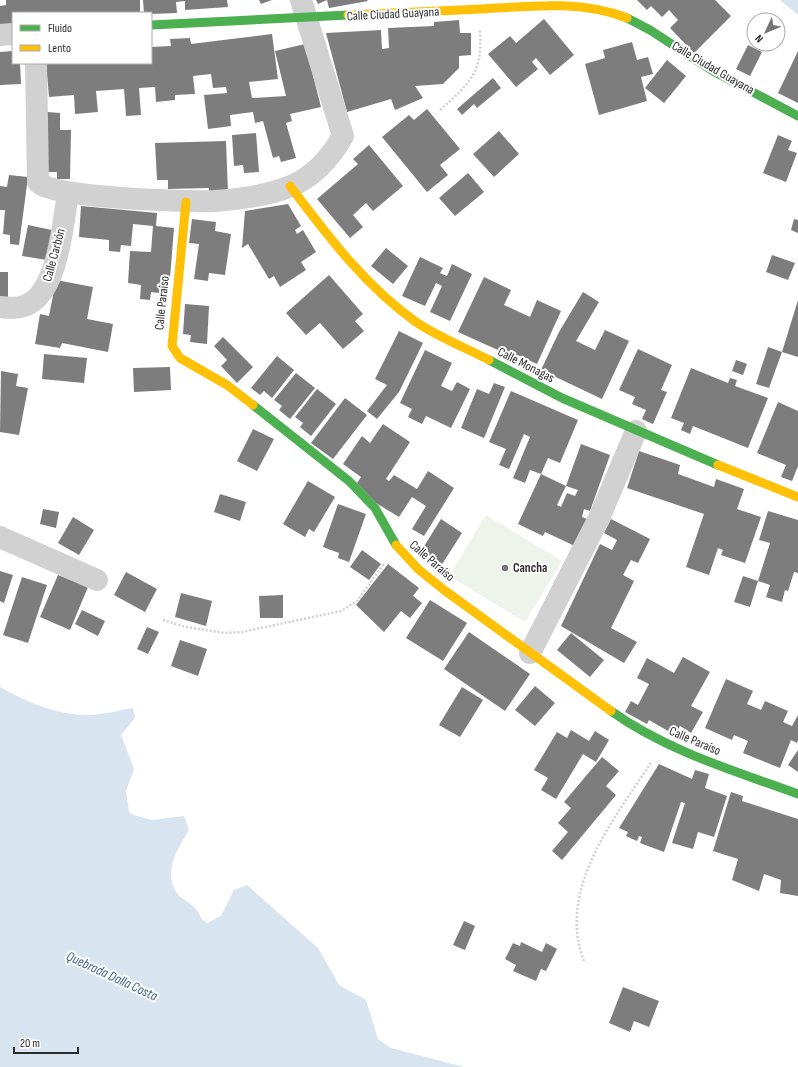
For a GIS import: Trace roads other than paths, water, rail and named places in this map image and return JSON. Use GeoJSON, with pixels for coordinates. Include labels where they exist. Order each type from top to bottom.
{"type":"FeatureCollection","features":[{"type":"Feature","properties":{"kind":"street","name":"Calle Ciudad Guayana"},"geometry":{"type":"LineString","coordinates":[[152,25],[304,9],[478,10],[567,6],[608,6],[650,30],[713,71],[798,116]]}},
{"type":"Feature","properties":{"kind":"street"},"geometry":{"type":"LineString","coordinates":[[36,64],[38,182],[44,187],[68,193],[159,201],[186,202],[253,196],[290,186],[304,179],[332,154],[343,136],[304,9]]}},
{"type":"Feature","properties":{"kind":"street"},"geometry":{"type":"LineString","coordinates":[[0,35],[12,34]]}},
{"type":"Feature","properties":{"kind":"street","name":"Calle Monagas"},"geometry":{"type":"LineString","coordinates":[[290,186],[308,211],[358,269],[403,313],[424,326],[562,398],[636,431],[798,497]]}},
{"type":"Feature","properties":{"kind":"street","name":"Calle Carbón"},"geometry":{"type":"LineString","coordinates":[[0,307],[14,308],[25,306],[35,300],[46,286],[60,242],[68,193]]}},
{"type":"Feature","properties":{"kind":"street","name":"Calle Paraíso"},"geometry":{"type":"LineString","coordinates":[[186,202],[172,336],[175,352],[180,358],[227,385],[350,481],[375,508],[397,548],[404,556],[444,590],[619,717],[664,742],[798,794]]}},
{"type":"Feature","properties":{"kind":"street"},"geometry":{"type":"LineString","coordinates":[[530,653],[600,516],[636,431]]}},
{"type":"Feature","properties":{"kind":"street"},"geometry":{"type":"LineString","coordinates":[[0,537],[97,580]]}},
{"type":"Feature","properties":{"kind":"water"},"geometry":{"type":"Polygon","coordinates":[[[780,0],[798,0],[798,15],[780,0]]]}},
{"type":"Feature","properties":{"kind":"water","name":"Quebrada Dalla Costa"},"geometry":{"type":"Polygon","coordinates":[[[0,687],[39,706],[70,714],[94,715],[133,708],[135,718],[121,735],[134,769],[126,791],[129,812],[133,815],[152,820],[184,816],[189,830],[174,859],[171,874],[172,882],[175,890],[194,907],[202,920],[207,923],[221,916],[234,890],[247,885],[318,948],[339,985],[366,1000],[378,1039],[391,1048],[464,1067],[0,1067],[0,687]]]}},
{"type":"Feature","properties":{"kind":"place","name":"Cancha"},"geometry":{"type":"Point","coordinates":[505,568]}}]}
